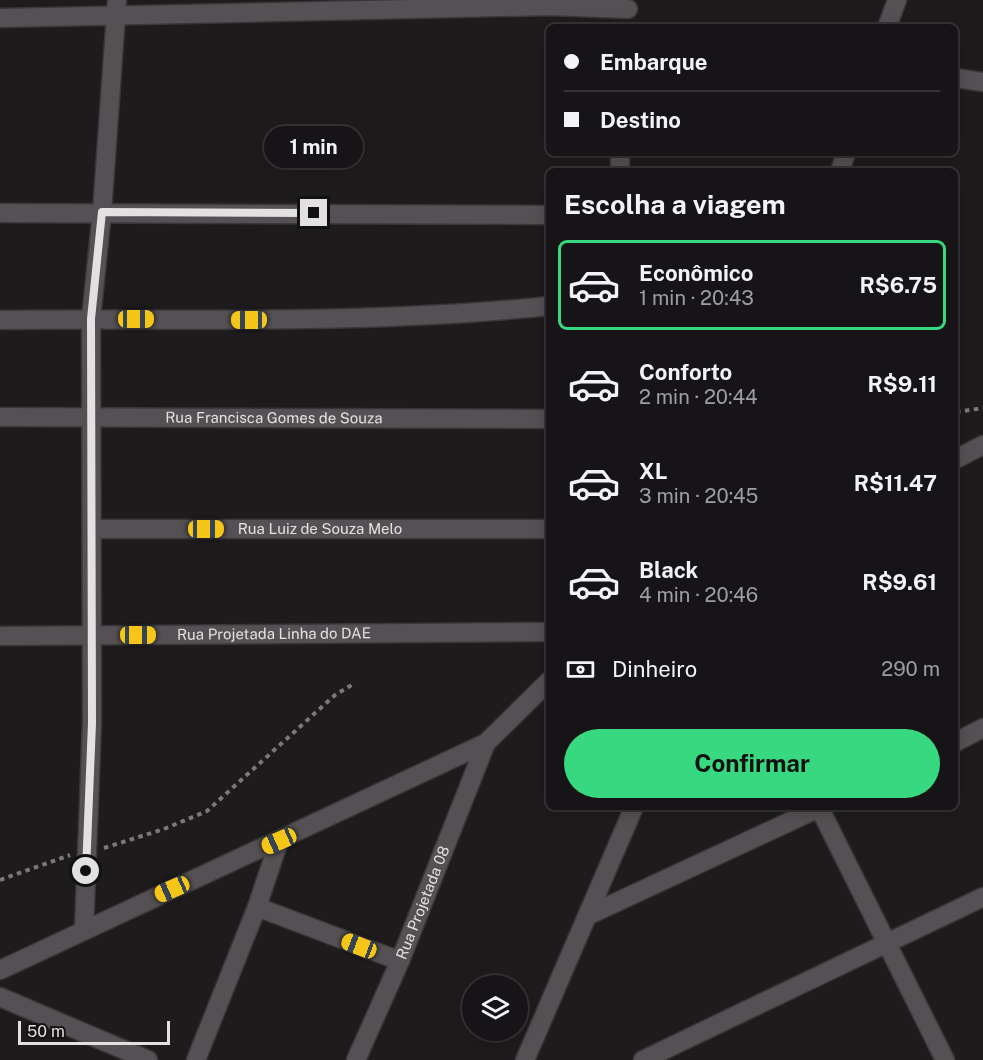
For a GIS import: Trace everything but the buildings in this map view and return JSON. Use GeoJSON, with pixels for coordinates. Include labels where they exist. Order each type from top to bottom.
{"type":"FeatureCollection","features":[{"type":"Feature","properties":{"kind":"street"},"geometry":{"type":"LineString","coordinates":[[888,24],[897,0]]}},
{"type":"Feature","properties":{"kind":"street"},"geometry":{"type":"LineString","coordinates":[[0,18],[117,8],[549,6],[628,12]]}},
{"type":"Feature","properties":{"kind":"street"},"geometry":{"type":"LineString","coordinates":[[84,929],[92,723],[91,319],[102,212],[117,8]]}},
{"type":"Feature","properties":{"kind":"street"},"geometry":{"type":"LineString","coordinates":[[958,78],[983,82]]}},
{"type":"Feature","properties":{"kind":"street"},"geometry":{"type":"LineString","coordinates":[[0,213],[546,214]]}},
{"type":"Feature","properties":{"kind":"street"},"geometry":{"type":"LineString","coordinates":[[0,320],[294,321],[462,315],[546,306]]}},
{"type":"Feature","properties":{"kind":"street","name":"Rua Francisca Gomes de Souza"},"geometry":{"type":"LineString","coordinates":[[0,417],[546,419]]}},
{"type":"Feature","properties":{"kind":"street"},"geometry":{"type":"LineString","coordinates":[[958,458],[983,446]]}},
{"type":"Feature","properties":{"kind":"street","name":"Rua Luiz de Souza Melo"},"geometry":{"type":"LineString","coordinates":[[92,529],[546,529]]}},
{"type":"Feature","properties":{"kind":"street","name":"Rua Projetada Linha do DAE"},"geometry":{"type":"LineString","coordinates":[[0,636],[546,632]]}},
{"type":"Feature","properties":{"kind":"street"},"geometry":{"type":"LineString","coordinates":[[0,970],[486,743],[546,684]]}},
{"type":"Feature","properties":{"kind":"street"},"geometry":{"type":"LineString","coordinates":[[958,741],[983,728]]}},
{"type":"Feature","properties":{"kind":"street","name":"Rua Projetada 08"},"geometry":{"type":"LineString","coordinates":[[356,1060],[400,961],[486,743]]}},
{"type":"Feature","properties":{"kind":"street"},"geometry":{"type":"LineString","coordinates":[[525,1060],[633,810]]}},
{"type":"Feature","properties":{"kind":"street"},"geometry":{"type":"LineString","coordinates":[[589,915],[814,810]]}},
{"type":"Feature","properties":{"kind":"street"},"geometry":{"type":"LineString","coordinates":[[821,810],[945,1060]]}},
{"type":"Feature","properties":{"kind":"street"},"geometry":{"type":"LineString","coordinates":[[196,1060],[257,907],[279,841]]}},
{"type":"Feature","properties":{"kind":"street"},"geometry":{"type":"LineString","coordinates":[[643,1060],[983,897]]}},
{"type":"Feature","properties":{"kind":"street"},"geometry":{"type":"LineString","coordinates":[[257,907],[400,961]]}},
{"type":"Feature","properties":{"kind":"street"},"geometry":{"type":"LineString","coordinates":[[0,997],[148,1060]]}},
{"type":"Feature","properties":{"kind":"path"},"geometry":{"type":"LineString","coordinates":[[958,412],[983,408]]}},
{"type":"Feature","properties":{"kind":"path"},"geometry":{"type":"LineString","coordinates":[[0,879],[52,860],[164,829],[207,811],[336,695],[355,683]]}},
{"type":"Feature","properties":{"kind":"route"},"geometry":{"type":"LineString","coordinates":[[86,871],[92,723],[93,617],[91,319],[102,212],[314,213]]}}]}
